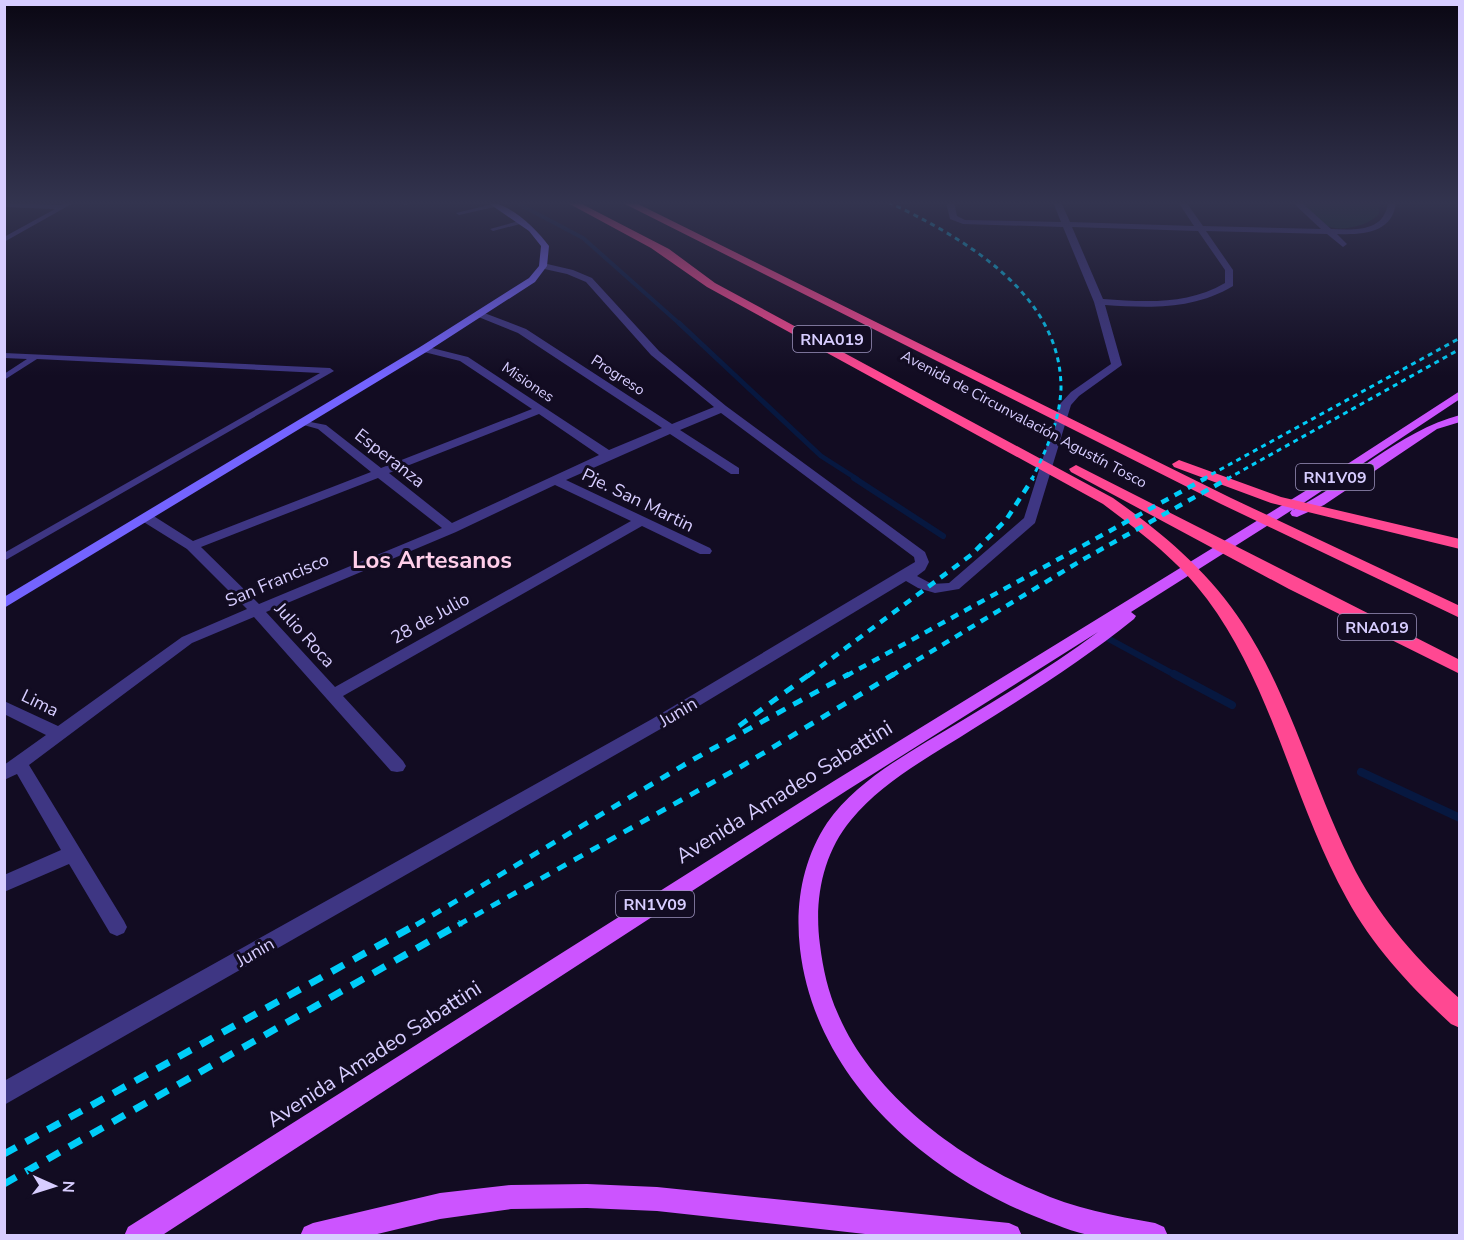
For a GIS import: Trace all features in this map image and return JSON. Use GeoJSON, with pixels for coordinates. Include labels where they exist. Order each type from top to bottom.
{"type":"FeatureCollection","features":[{"type":"Feature","properties":{"kind":"highway"},"geometry":{"type":"LineString","coordinates":[[675,260],[711,285],[1001,435],[1138,522],[1198,575],[1242,633],[1266,680],[1326,833],[1355,893],[1402,958],[1460,1016]]}},
{"type":"Feature","properties":{"kind":"highway","name":"Avenida de Circunvalación Agustín Tosco"},"geometry":{"type":"LineString","coordinates":[[746,260],[1001,383],[1340,556],[1460,613]]}},
{"type":"Feature","properties":{"kind":"highway"},"geometry":{"type":"LineString","coordinates":[[1001,383],[1224,483],[1298,507],[1460,544]]}},
{"type":"Feature","properties":{"kind":"highway","name":"Avenida de Circunvalación Agustín Tosco"},"geometry":{"type":"LineString","coordinates":[[1001,435],[1460,668]]}},
{"type":"Feature","properties":{"kind":"main road"},"geometry":{"type":"LineString","coordinates":[[4,604],[519,290],[543,266],[544,260]]}},
{"type":"Feature","properties":{"kind":"main road","name":"Avenida Amadeo Sabattini"},"geometry":{"type":"LineString","coordinates":[[137,1236],[840,786],[1319,488],[1460,394]]}},
{"type":"Feature","properties":{"kind":"main road"},"geometry":{"type":"LineString","coordinates":[[1208,558],[1318,502],[1433,427],[1460,418]]}},
{"type":"Feature","properties":{"kind":"main road"},"geometry":{"type":"LineString","coordinates":[[1155,1236],[1113,1227],[1027,1201],[973,1173],[934,1146],[903,1119],[870,1085],[844,1050],[826,1014],[808,944],[807,913],[817,859],[828,836],[863,795],[978,718],[1086,651],[1176,579]]}},
{"type":"Feature","properties":{"kind":"main road"},"geometry":{"type":"LineString","coordinates":[[313,1236],[440,1206],[511,1197],[587,1196],[657,1199],[1009,1236]]}},
{"type":"Feature","properties":{"kind":"street"},"geometry":{"type":"LineString","coordinates":[[543,266],[570,272],[589,280],[656,353],[722,408],[920,555],[922,562],[920,567],[907,574],[914,581],[928,588],[941,589],[954,586],[1030,520],[1066,405],[1076,394],[1117,365],[1099,302],[1081,260]]}},
{"type":"Feature","properties":{"kind":"street"},"geometry":{"type":"LineString","coordinates":[[1099,302],[1158,304],[1193,300],[1226,287],[1231,281],[1231,275],[1221,260]]}},
{"type":"Feature","properties":{"kind":"street","name":"Progreso"},"geometry":{"type":"LineString","coordinates":[[479,314],[522,331],[735,471]]}},
{"type":"Feature","properties":{"kind":"street","name":"Misiones"},"geometry":{"type":"LineString","coordinates":[[424,349],[464,359],[608,455]]}},
{"type":"Feature","properties":{"kind":"street","name":"San Francisco"},"geometry":{"type":"LineString","coordinates":[[12,769],[187,640],[452,529],[608,455],[722,408]]}},
{"type":"Feature","properties":{"kind":"street"},"geometry":{"type":"LineString","coordinates":[[192,546],[542,410]]}},
{"type":"Feature","properties":{"kind":"street","name":"Esperanza"},"geometry":{"type":"LineString","coordinates":[[304,422],[322,427],[452,529]]}},
{"type":"Feature","properties":{"kind":"street","name":"Pje. San Martin"},"geometry":{"type":"LineString","coordinates":[[556,480],[705,551]]}},
{"type":"Feature","properties":{"kind":"street","name":"Julio Roca"},"geometry":{"type":"LineString","coordinates":[[147,518],[192,546],[256,610],[397,766]]}},
{"type":"Feature","properties":{"kind":"street","name":"28 de Julio"},"geometry":{"type":"LineString","coordinates":[[333,695],[641,521]]}},
{"type":"Feature","properties":{"kind":"street","name":"Junin"},"geometry":{"type":"LineString","coordinates":[[4,1094],[658,723],[907,574]]}},
{"type":"Feature","properties":{"kind":"street","name":"Lima"},"geometry":{"type":"LineString","coordinates":[[4,707],[59,734]]}},
{"type":"Feature","properties":{"kind":"street"},"geometry":{"type":"LineString","coordinates":[[12,769],[74,853],[117,927]]}},
{"type":"Feature","properties":{"kind":"street"},"geometry":{"type":"LineString","coordinates":[[4,884],[74,853]]}},
{"type":"Feature","properties":{"kind":"lane"},"geometry":{"type":"LineString","coordinates":[[4,355],[330,371],[4,558]]}},
{"type":"Feature","properties":{"kind":"lane"},"geometry":{"type":"LineString","coordinates":[[4,378],[35,357]]}},
{"type":"Feature","properties":{"kind":"waterway"},"geometry":{"type":"LineString","coordinates":[[608,260],[681,325]]}},
{"type":"Feature","properties":{"kind":"waterway"},"geometry":{"type":"LineString","coordinates":[[679,323],[821,456],[857,479]]}},
{"type":"Feature","properties":{"kind":"waterway"},"geometry":{"type":"LineString","coordinates":[[854,478],[943,536]]}},
{"type":"Feature","properties":{"kind":"waterway"},"geometry":{"type":"LineString","coordinates":[[1109,639],[1177,676]]}},
{"type":"Feature","properties":{"kind":"waterway"},"geometry":{"type":"LineString","coordinates":[[1174,674],[1232,705]]}},
{"type":"Feature","properties":{"kind":"waterway"},"geometry":{"type":"LineString","coordinates":[[1361,772],[1460,818]]}},
{"type":"Feature","properties":{"kind":"railway"},"geometry":{"type":"LineString","coordinates":[[986,260],[1002,272],[1026,297],[1044,324],[1057,354],[1061,388],[1058,412],[1032,479]]}},
{"type":"Feature","properties":{"kind":"railway"},"geometry":{"type":"LineString","coordinates":[[1203,479],[1460,338]]}},
{"type":"Feature","properties":{"kind":"railway"},"geometry":{"type":"LineString","coordinates":[[1227,479],[1460,349]]}},
{"type":"Feature","properties":{"kind":"railway"},"geometry":{"type":"LineString","coordinates":[[808,676],[971,555],[1006,520],[1033,478]]}},
{"type":"Feature","properties":{"kind":"railway"},"geometry":{"type":"LineString","coordinates":[[846,676],[1206,478]]}},
{"type":"Feature","properties":{"kind":"railway"},"geometry":{"type":"LineString","coordinates":[[891,676],[1082,560],[1229,478]]}},
{"type":"Feature","properties":{"kind":"railway"},"geometry":{"type":"LineString","coordinates":[[739,726],[810,674]]}},
{"type":"Feature","properties":{"kind":"railway"},"geometry":{"type":"LineString","coordinates":[[416,925],[694,759],[849,674]]}},
{"type":"Feature","properties":{"kind":"railway"},"geometry":{"type":"LineString","coordinates":[[458,925],[742,766],[894,674]]}},
{"type":"Feature","properties":{"kind":"railway"},"geometry":{"type":"LineString","coordinates":[[4,1154],[419,923]]}},
{"type":"Feature","properties":{"kind":"railway"},"geometry":{"type":"LineString","coordinates":[[4,1184],[461,923]]}},
{"type":"Feature","properties":{"kind":"district","name":"Los Artesanos"},"geometry":{"type":"Point","coordinates":[432,560]}}]}
